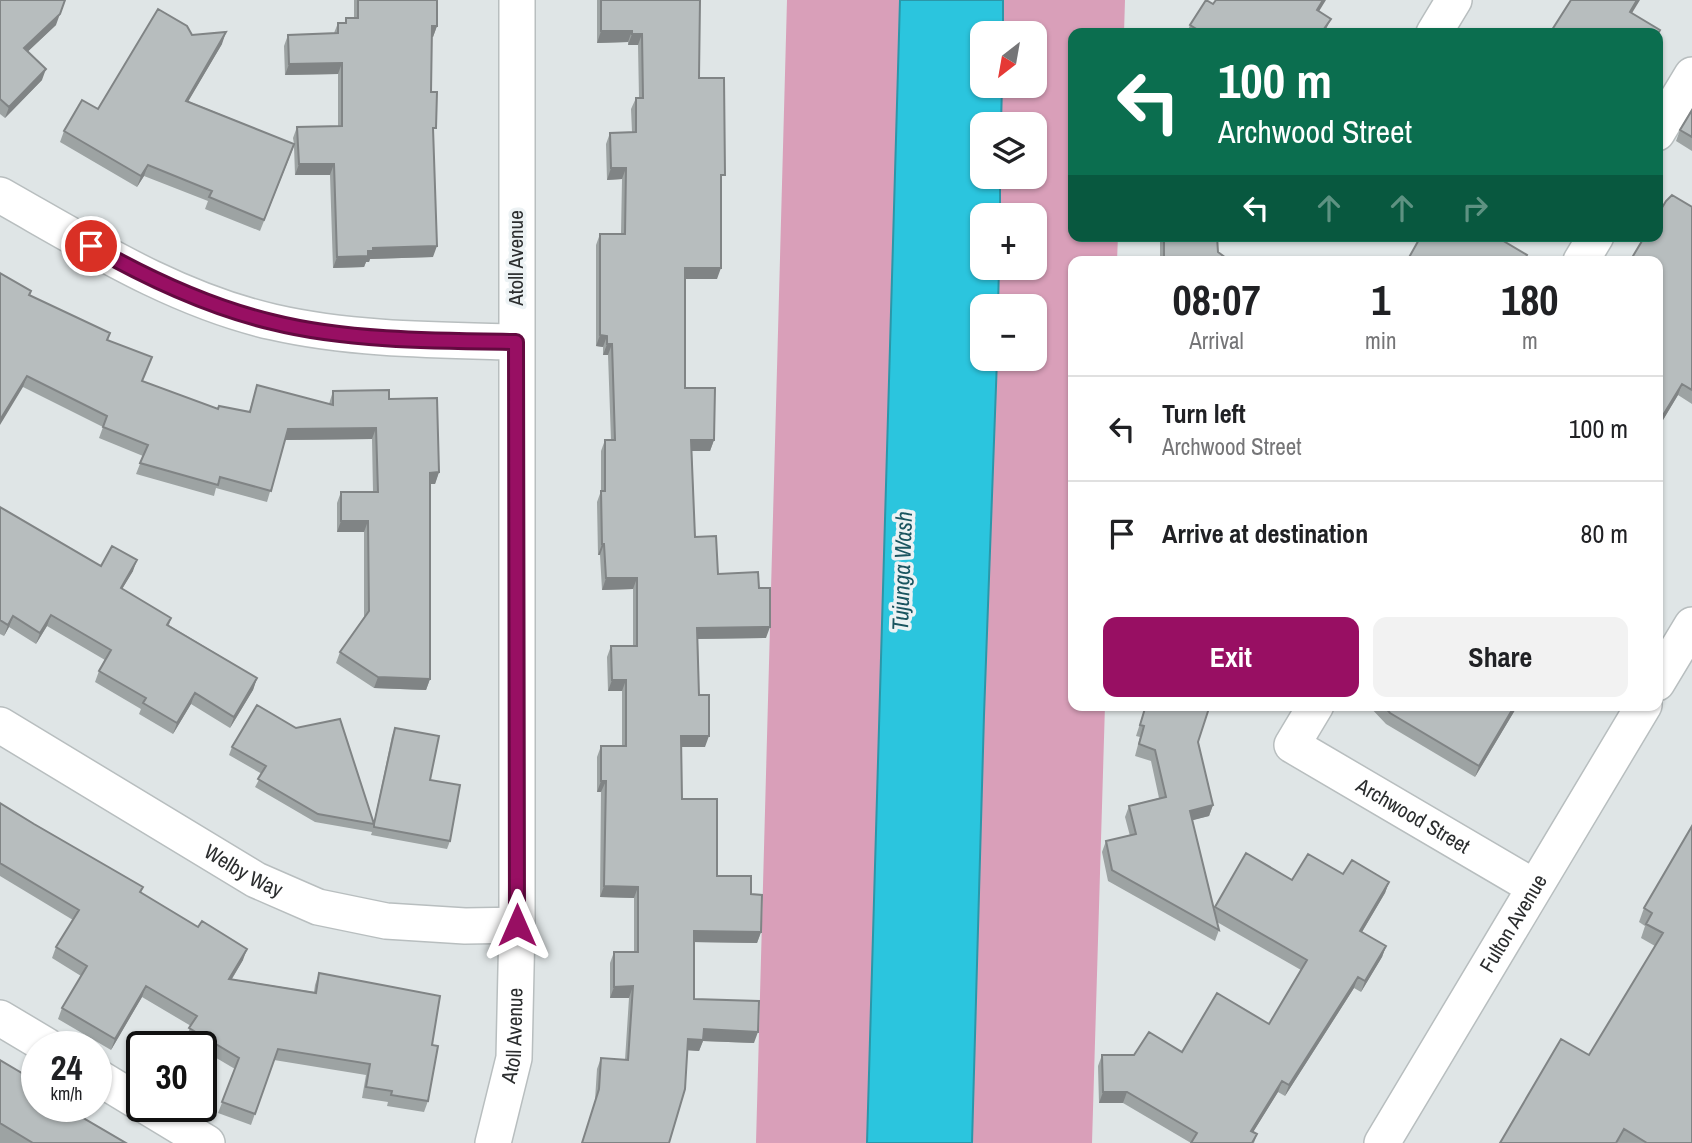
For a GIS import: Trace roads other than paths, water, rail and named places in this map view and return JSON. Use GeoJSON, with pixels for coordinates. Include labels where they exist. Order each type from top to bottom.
{"type":"FeatureCollection","features":[{"type":"Feature","properties":{"kind":"street","name":"Atoll Avenue"},"geometry":{"type":"LineString","coordinates":[[493,1143],[514,1058],[517,925],[517,0]]}},
{"type":"Feature","properties":{"kind":"street"},"geometry":{"type":"LineString","coordinates":[[1437,28],[1454,0]]}},
{"type":"Feature","properties":{"kind":"street"},"geometry":{"type":"LineString","coordinates":[[1663,123],[1692,75]]}},
{"type":"Feature","properties":{"kind":"street"},"geometry":{"type":"LineString","coordinates":[[0,195],[114,259],[197,298],[273,322],[351,334],[516,342]]}},
{"type":"Feature","properties":{"kind":"street"},"geometry":{"type":"LineString","coordinates":[[1663,672],[1692,625]]}},
{"type":"Feature","properties":{"kind":"street","name":"Archwood Street"},"geometry":{"type":"LineString","coordinates":[[1312,711],[1292,745],[1534,887]]}},
{"type":"Feature","properties":{"kind":"street","name":"Fulton Avenue"},"geometry":{"type":"LineString","coordinates":[[1381,1143],[1639,711]]}},
{"type":"Feature","properties":{"kind":"street","name":"Welby Way"},"geometry":{"type":"LineString","coordinates":[[0,725],[256,880],[318,907],[386,921],[465,926],[517,925]]}},
{"type":"Feature","properties":{"kind":"street"},"geometry":{"type":"LineString","coordinates":[[0,1018],[22,1031]]}},
{"type":"Feature","properties":{"kind":"street"},"geometry":{"type":"LineString","coordinates":[[172,1122],[207,1143]]}},
{"type":"Feature","properties":{"kind":"water","name":"Tujunga Wash"},"geometry":{"type":"Polygon","coordinates":[[[900,0],[1003,0],[1003,21],[970,21],[970,98],[1002,98],[1001,112],[970,112],[970,189],[1000,189],[1000,203],[970,203],[970,280],[999,280],[998,294],[970,294],[970,371],[997,371],[972,1143],[867,1143],[900,0]]]}}]}
